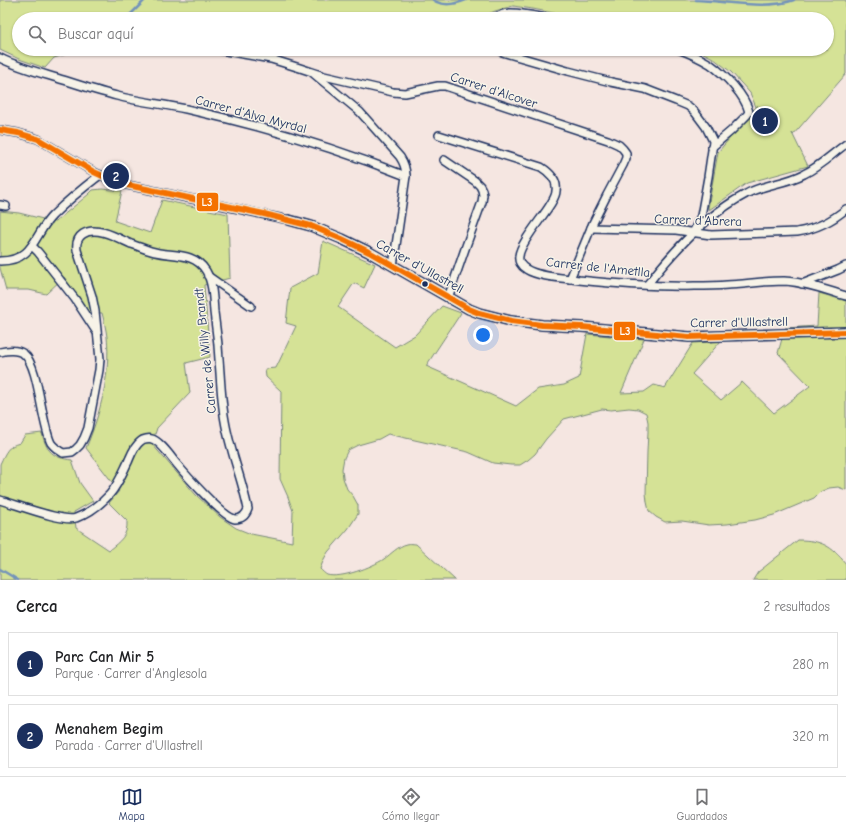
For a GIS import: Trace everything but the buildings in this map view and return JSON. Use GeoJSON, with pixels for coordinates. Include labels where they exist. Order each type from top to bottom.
{"type":"FeatureCollection","features":[{"type":"Feature","properties":{"kind":"street","name":"Carrer d'Alcover"},"geometry":{"type":"LineString","coordinates":[[254,56],[271,59],[324,76],[393,92],[405,93],[438,86],[445,86],[590,133],[619,145],[626,153],[624,165],[591,228],[570,279]]}},
{"type":"Feature","properties":{"kind":"street"},"geometry":{"type":"LineString","coordinates":[[516,56],[611,82],[645,89],[688,106],[694,111],[700,118],[713,141],[701,216],[693,233]]}},
{"type":"Feature","properties":{"kind":"street"},"geometry":{"type":"LineString","coordinates":[[694,56],[716,69],[735,87],[748,107],[749,112],[731,131],[712,147]]}},
{"type":"Feature","properties":{"kind":"street","name":"Carrer d'Alva Myrdal"},"geometry":{"type":"LineString","coordinates":[[0,58],[33,71],[117,96],[153,104],[183,108],[298,137],[406,176]]}},
{"type":"Feature","properties":{"kind":"street"},"geometry":{"type":"LineString","coordinates":[[309,70],[360,112],[404,163],[406,168],[406,176],[393,266]]}},
{"type":"Feature","properties":{"kind":"street","name":"Carrer d'Ullastrell"},"geometry":{"type":"LineString","coordinates":[[0,130],[18,133],[38,139],[100,175],[118,183],[311,226],[342,239],[393,266],[448,298],[469,309],[488,316],[510,321],[542,325],[582,327],[689,337],[846,332]]}},
{"type":"Feature","properties":{"kind":"street","name":"Carrer de l'Ametlla"},"geometry":{"type":"LineString","coordinates":[[439,135],[541,168],[551,175],[557,190],[555,196],[525,242],[519,255],[519,260],[523,267],[531,272],[546,276],[570,279],[647,285],[719,286],[785,281],[846,296]]}},
{"type":"Feature","properties":{"kind":"street"},"geometry":{"type":"LineString","coordinates":[[647,285],[674,252],[693,233],[722,209],[746,193],[804,174],[846,144]]}},
{"type":"Feature","properties":{"kind":"street"},"geometry":{"type":"LineString","coordinates":[[444,160],[475,181],[480,186],[483,194],[482,202],[448,298]]}},
{"type":"Feature","properties":{"kind":"street"},"geometry":{"type":"LineString","coordinates":[[0,261],[7,261],[16,258],[29,250],[47,220],[77,192],[100,175]]}},
{"type":"Feature","properties":{"kind":"street","name":"Carrer d'Abrera"},"geometry":{"type":"LineString","coordinates":[[591,228],[676,230],[711,235],[797,232],[807,231],[830,220],[846,209]]}},
{"type":"Feature","properties":{"kind":"street","name":"Carrer de Willy Brandt"},"geometry":{"type":"LineString","coordinates":[[0,352],[11,350],[17,351],[23,353],[27,357],[34,373],[51,442],[54,447],[63,453],[72,452],[80,445],[88,428],[100,359],[94,303],[77,250],[76,244],[78,239],[83,233],[95,231],[105,233],[153,252],[193,258],[206,270],[213,295],[225,422],[248,509],[242,518],[234,519],[230,517],[210,500],[164,448],[153,439],[141,441],[132,451],[119,481],[111,493],[92,509],[74,519],[55,517],[0,500]]}},
{"type":"Feature","properties":{"kind":"street"},"geometry":{"type":"LineString","coordinates":[[32,246],[75,299],[97,333]]}},
{"type":"Feature","properties":{"kind":"street"},"geometry":{"type":"LineString","coordinates":[[802,284],[846,266]]}},
{"type":"Feature","properties":{"kind":"street"},"geometry":{"type":"LineString","coordinates":[[208,276],[251,306]]}},
{"type":"Feature","properties":{"kind":"green space"},"geometry":{"type":"Polygon","coordinates":[[[0,0],[846,0],[846,74],[793,135],[792,133],[808,166],[747,183],[709,210],[708,208],[718,152],[758,105],[756,107],[750,93],[731,72],[709,56],[834,56],[834,12],[548,12],[513,6],[493,12],[12,12],[12,56],[0,50],[0,0]]]}},
{"type":"Feature","properties":{"kind":"green space"},"geometry":{"type":"Polygon","coordinates":[[[13,56],[60,56],[54,58],[45,68],[13,56]]]}},
{"type":"Feature","properties":{"kind":"green space"},"geometry":{"type":"Polygon","coordinates":[[[102,189],[122,191],[115,221],[150,233],[162,200],[228,214],[230,278],[204,285],[210,357],[186,363],[190,393],[157,428],[152,444],[196,495],[220,517],[236,528],[251,534],[292,542],[293,511],[280,479],[281,391],[266,377],[265,369],[276,368],[296,326],[286,323],[290,288],[318,273],[323,241],[375,264],[364,288],[354,283],[338,307],[395,347],[415,335],[442,306],[461,313],[426,366],[516,406],[538,389],[564,385],[579,378],[587,334],[644,339],[621,393],[644,392],[654,385],[665,388],[693,343],[721,341],[692,374],[721,400],[742,382],[774,413],[810,386],[778,353],[785,328],[817,326],[819,293],[846,301],[846,490],[838,487],[829,488],[820,492],[814,498],[774,515],[755,520],[709,525],[682,521],[665,522],[649,511],[647,502],[648,422],[646,413],[638,409],[629,408],[611,410],[602,409],[564,419],[535,454],[520,465],[493,463],[468,452],[388,434],[379,439],[358,445],[348,450],[344,458],[342,469],[343,478],[347,489],[358,505],[358,514],[348,529],[328,552],[320,569],[327,575],[333,576],[356,572],[384,559],[401,546],[416,544],[455,580],[0,580],[0,464],[7,450],[20,443],[25,435],[42,433],[46,445],[51,452],[65,459],[72,460],[80,483],[93,501],[74,512],[76,528],[109,550],[120,541],[126,531],[127,521],[109,503],[119,491],[86,448],[96,422],[106,379],[108,351],[107,334],[102,313],[88,312],[64,277],[46,294],[29,290],[6,290],[0,268],[0,211],[19,213],[55,222],[93,190],[102,189]]]}},
{"type":"Feature","properties":{"kind":"green space"},"geometry":{"type":"Polygon","coordinates":[[[798,540],[813,541],[831,548],[846,564],[846,580],[753,580],[758,572],[798,540]]]}},
{"type":"Feature","properties":{"kind":"waterway"},"geometry":{"type":"LineString","coordinates":[[133,12],[145,0]]}},
{"type":"Feature","properties":{"kind":"waterway"},"geometry":{"type":"LineString","coordinates":[[433,0],[441,4],[454,4],[466,0]]}},
{"type":"Feature","properties":{"kind":"waterway"},"geometry":{"type":"LineString","coordinates":[[696,0],[759,5],[783,3],[794,0]]}},
{"type":"Feature","properties":{"kind":"waterway"},"geometry":{"type":"LineString","coordinates":[[0,569],[18,580]]}},
{"type":"Feature","properties":{"kind":"transit line","name":"L3"},"geometry":{"type":"LineString","coordinates":[[0,130],[18,133],[38,139],[94,172],[118,183],[264,214],[311,226],[369,252],[469,309],[511,321],[542,325],[582,327],[689,337],[846,332]]}},
{"type":"Feature","properties":{"kind":"place","name":"Parc Can Mir 5"},"geometry":{"type":"Point","coordinates":[765,121]}},
{"type":"Feature","properties":{"kind":"place","name":"Menahem Begim"},"geometry":{"type":"Point","coordinates":[116,176]}}]}
